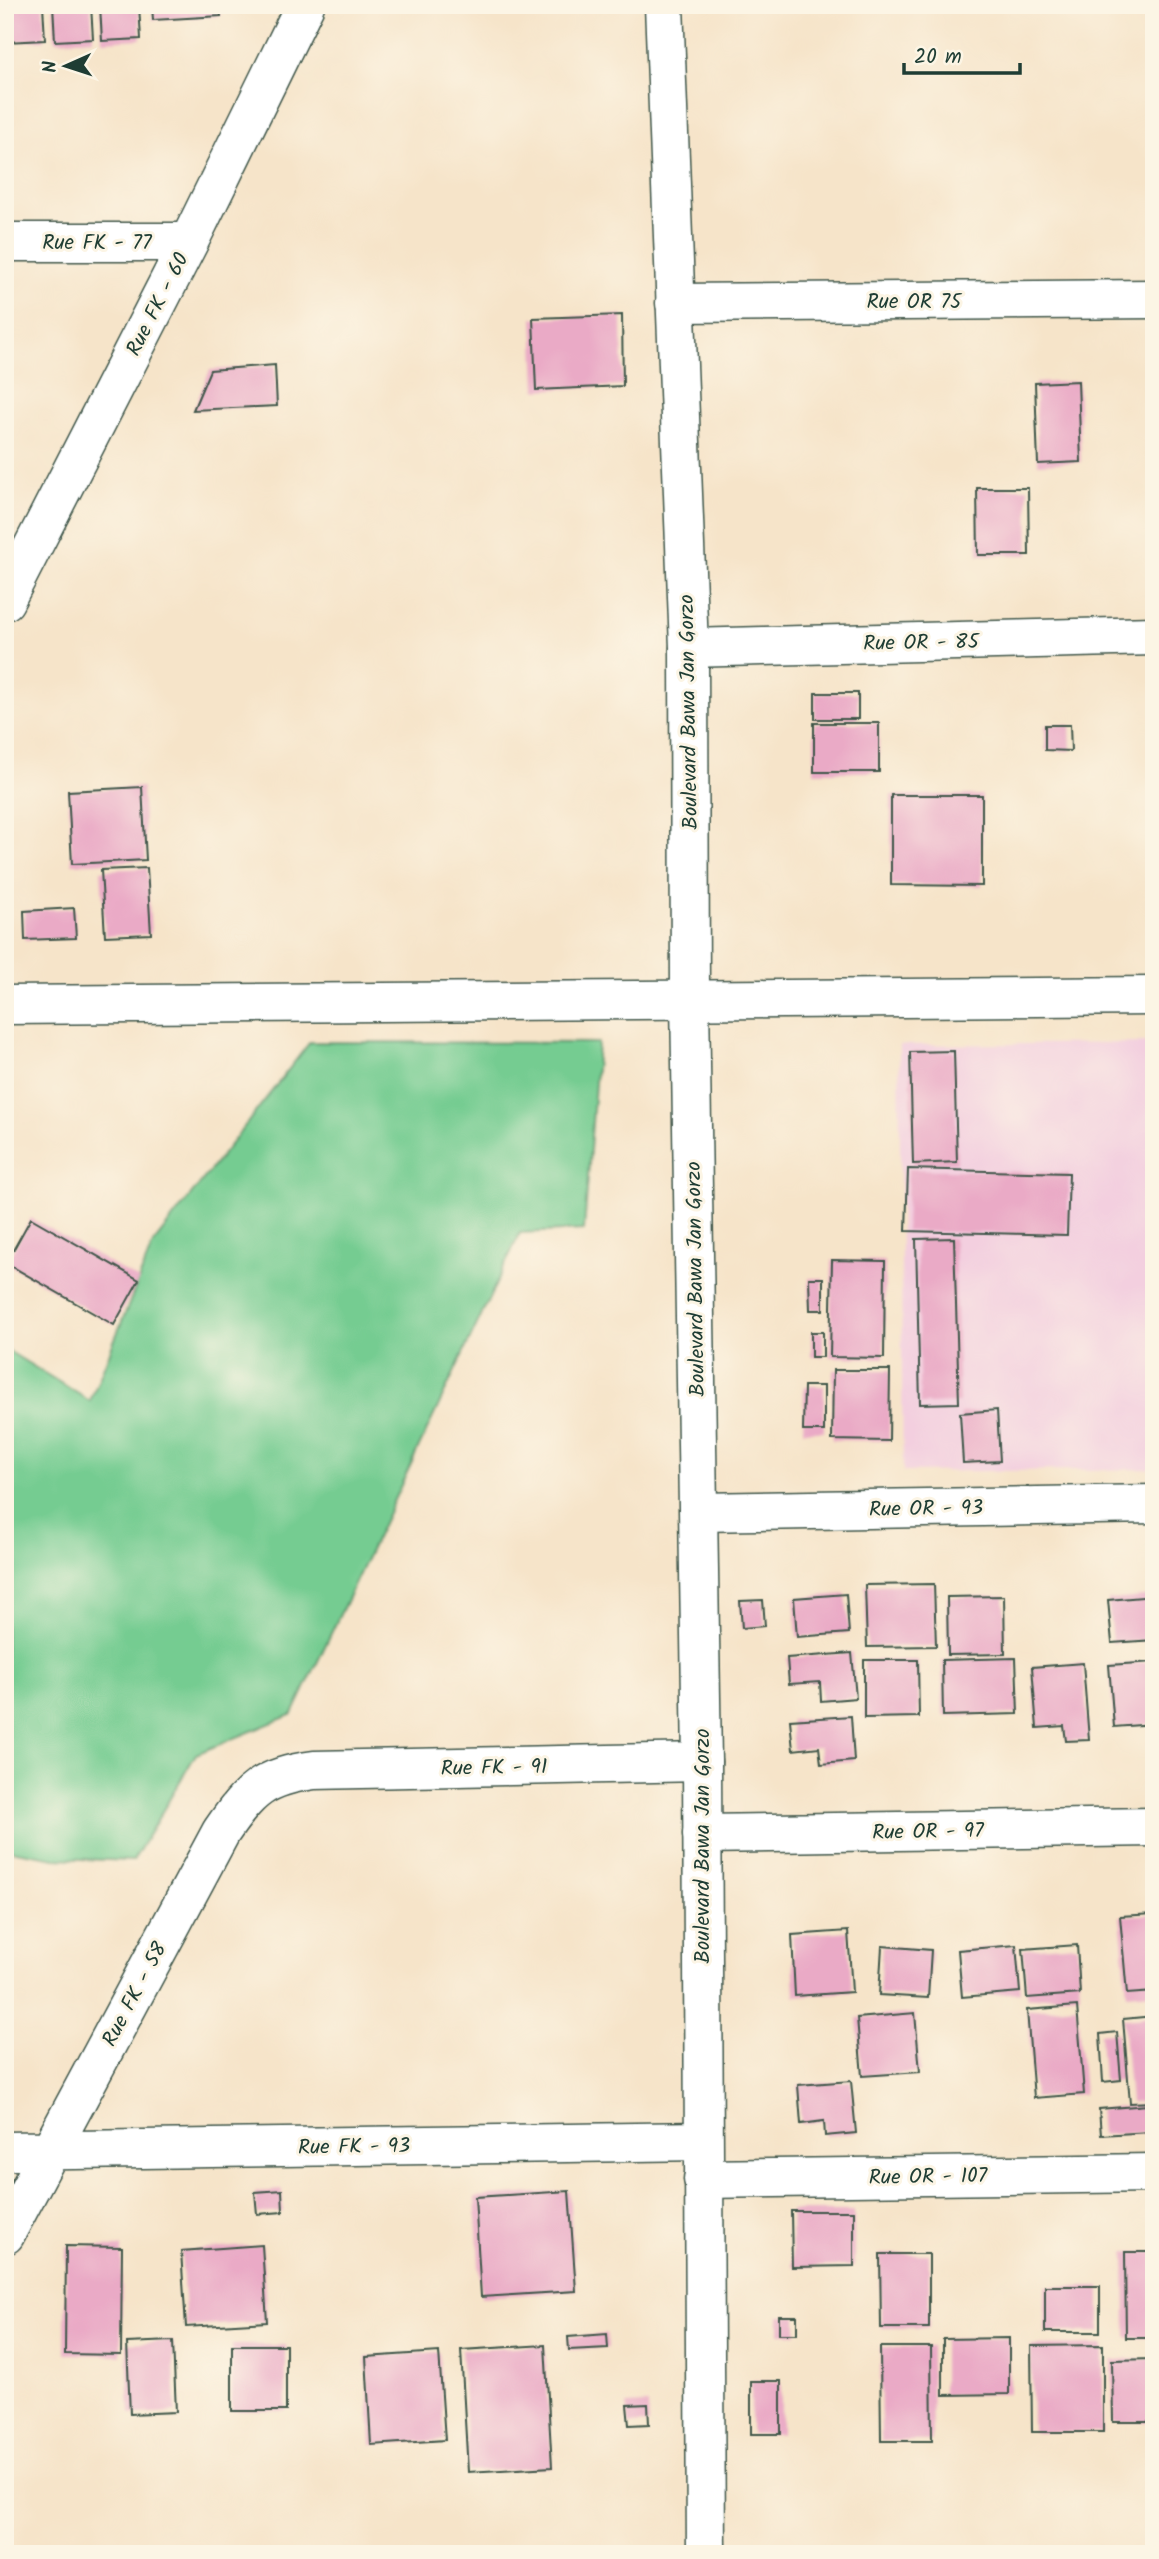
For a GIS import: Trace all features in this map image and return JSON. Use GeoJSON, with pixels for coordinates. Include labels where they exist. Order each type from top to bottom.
{"type":"FeatureCollection","features":[{"type":"Feature","properties":{"kind":"street","name":"Rue FK - 60"},"geometry":{"type":"LineString","coordinates":[[5,601],[189,243],[305,5]]}},
{"type":"Feature","properties":{"kind":"street","name":"Boulevard Bawa Jan Gorzo"},"geometry":{"type":"LineString","coordinates":[[664,5],[689,648],[690,999],[702,1762],[706,2554]]}},
{"type":"Feature","properties":{"kind":"street","name":"Rue FK - 77"},"geometry":{"type":"LineString","coordinates":[[5,242],[189,243]]}},
{"type":"Feature","properties":{"kind":"street","name":"Rue OR 75"},"geometry":{"type":"LineString","coordinates":[[675,303],[1154,299]]}},
{"type":"Feature","properties":{"kind":"street","name":"Rue OR - 85"},"geometry":{"type":"LineString","coordinates":[[689,648],[1154,636]]}},
{"type":"Feature","properties":{"kind":"street"},"geometry":{"type":"LineString","coordinates":[[5,1005],[1154,996]]}},
{"type":"Feature","properties":{"kind":"street","name":"Rue OR - 93"},"geometry":{"type":"LineString","coordinates":[[699,1512],[1154,1504]]}},
{"type":"Feature","properties":{"kind":"street","name":"Rue FK - 91"},"geometry":{"type":"LineString","coordinates":[[287,1773],[314,1770],[702,1762]]}},
{"type":"Feature","properties":{"kind":"street","name":"Rue FK - 58"},"geometry":{"type":"LineString","coordinates":[[5,2235],[221,1832],[240,1804],[260,1786],[287,1773]]}},
{"type":"Feature","properties":{"kind":"street","name":"Rue OR - 97"},"geometry":{"type":"LineString","coordinates":[[702,1834],[1154,1827]]}},
{"type":"Feature","properties":{"kind":"street","name":"Rue FK - 93"},"geometry":{"type":"LineString","coordinates":[[5,2151],[703,2141]]}},
{"type":"Feature","properties":{"kind":"street","name":"Rue OR - 107"},"geometry":{"type":"LineString","coordinates":[[703,2179],[1154,2173]]}},
{"type":"Feature","properties":{"kind":"shaded area"},"geometry":{"type":"Polygon","coordinates":[[[1154,1043],[1154,1469],[903,1472],[899,1045],[1154,1043]]]}},
{"type":"Feature","properties":{"kind":"green space"},"geometry":{"type":"Polygon","coordinates":[[[310,1042],[598,1043],[584,1230],[520,1233],[293,1714],[196,1754],[133,1861],[55,1858],[5,1849],[5,1349],[90,1401],[153,1244],[310,1042]]]}},
{"type":"Feature","properties":{"kind":"building"},"geometry":{"type":"Polygon","coordinates":[[[5,5],[43,5],[45,40],[6,42],[5,5]]]}},
{"type":"Feature","properties":{"kind":"building"},"geometry":{"type":"Polygon","coordinates":[[[53,5],[91,5],[93,39],[55,41],[53,5]]]}},
{"type":"Feature","properties":{"kind":"building"},"geometry":{"type":"Polygon","coordinates":[[[100,5],[139,5],[141,39],[102,41],[100,5]]]}},
{"type":"Feature","properties":{"kind":"building"},"geometry":{"type":"Polygon","coordinates":[[[152,5],[220,5],[221,16],[153,20],[152,5]]]}},
{"type":"Feature","properties":{"kind":"building"},"geometry":{"type":"Polygon","coordinates":[[[622,315],[623,386],[536,390],[533,318],[622,315]]]}},
{"type":"Feature","properties":{"kind":"building"},"geometry":{"type":"Polygon","coordinates":[[[275,365],[277,406],[193,410],[210,370],[275,365]]]}},
{"type":"Feature","properties":{"kind":"building"},"geometry":{"type":"Polygon","coordinates":[[[1078,381],[1081,462],[1038,464],[1035,383],[1078,381]]]}},
{"type":"Feature","properties":{"kind":"building"},"geometry":{"type":"Polygon","coordinates":[[[977,488],[1028,488],[1029,555],[978,555],[977,488]]]}},
{"type":"Feature","properties":{"kind":"building"},"geometry":{"type":"Polygon","coordinates":[[[815,693],[858,693],[858,719],[815,719],[815,693]]]}},
{"type":"Feature","properties":{"kind":"building"},"geometry":{"type":"Polygon","coordinates":[[[814,723],[879,723],[879,772],[814,772],[814,723]]]}},
{"type":"Feature","properties":{"kind":"building"},"geometry":{"type":"Polygon","coordinates":[[[1045,725],[1070,725],[1071,751],[1045,750],[1045,725]]]}},
{"type":"Feature","properties":{"kind":"building"},"geometry":{"type":"Polygon","coordinates":[[[142,787],[146,860],[72,864],[68,791],[142,787]]]}},
{"type":"Feature","properties":{"kind":"building"},"geometry":{"type":"Polygon","coordinates":[[[891,795],[982,795],[982,886],[891,885],[891,795]]]}},
{"type":"Feature","properties":{"kind":"building"},"geometry":{"type":"Polygon","coordinates":[[[147,868],[151,934],[105,936],[101,870],[147,868]]]}},
{"type":"Feature","properties":{"kind":"building"},"geometry":{"type":"Polygon","coordinates":[[[74,908],[76,938],[25,940],[24,911],[74,908]]]}},
{"type":"Feature","properties":{"kind":"building"},"geometry":{"type":"Polygon","coordinates":[[[954,1051],[957,1162],[913,1164],[910,1052],[954,1051]]]}},
{"type":"Feature","properties":{"kind":"building"},"geometry":{"type":"Polygon","coordinates":[[[908,1169],[1069,1173],[1067,1235],[906,1231],[908,1169]]]}},
{"type":"Feature","properties":{"kind":"building"},"geometry":{"type":"Polygon","coordinates":[[[31,1218],[139,1280],[114,1325],[6,1263],[31,1218]]]}},
{"type":"Feature","properties":{"kind":"building"},"geometry":{"type":"Polygon","coordinates":[[[954,1238],[959,1403],[920,1404],[916,1239],[954,1238]]]}},
{"type":"Feature","properties":{"kind":"building"},"geometry":{"type":"Polygon","coordinates":[[[832,1260],[885,1261],[884,1358],[830,1357],[832,1260]]]}},
{"type":"Feature","properties":{"kind":"building"},"geometry":{"type":"Polygon","coordinates":[[[809,1278],[823,1278],[823,1310],[810,1310],[809,1278]]]}},
{"type":"Feature","properties":{"kind":"building"},"geometry":{"type":"Polygon","coordinates":[[[811,1332],[823,1332],[823,1357],[811,1357],[811,1332]]]}},
{"type":"Feature","properties":{"kind":"building"},"geometry":{"type":"Polygon","coordinates":[[[833,1370],[890,1370],[889,1441],[832,1440],[833,1370]]]}},
{"type":"Feature","properties":{"kind":"building"},"geometry":{"type":"Polygon","coordinates":[[[804,1386],[824,1386],[824,1431],[803,1431],[804,1386]]]}},
{"type":"Feature","properties":{"kind":"building"},"geometry":{"type":"Polygon","coordinates":[[[997,1410],[1000,1461],[963,1463],[960,1413],[997,1410]]]}},
{"type":"Feature","properties":{"kind":"building"},"geometry":{"type":"Polygon","coordinates":[[[934,1584],[936,1646],[867,1647],[865,1585],[934,1584]]]}},
{"type":"Feature","properties":{"kind":"building"},"geometry":{"type":"Polygon","coordinates":[[[846,1594],[849,1633],[797,1637],[794,1598],[846,1594]]]}},
{"type":"Feature","properties":{"kind":"building"},"geometry":{"type":"Polygon","coordinates":[[[1004,1596],[1005,1654],[948,1655],[947,1597],[1004,1596]]]}},
{"type":"Feature","properties":{"kind":"building"},"geometry":{"type":"Polygon","coordinates":[[[1154,1596],[1154,1640],[1112,1643],[1108,1600],[1154,1596]]]}},
{"type":"Feature","properties":{"kind":"building"},"geometry":{"type":"Polygon","coordinates":[[[763,1600],[765,1626],[742,1628],[740,1601],[763,1600]]]}},
{"type":"Feature","properties":{"kind":"building"},"geometry":{"type":"Polygon","coordinates":[[[852,1653],[856,1698],[821,1701],[820,1682],[789,1684],[787,1658],[852,1653]]]}},
{"type":"Feature","properties":{"kind":"building"},"geometry":{"type":"Polygon","coordinates":[[[1016,1658],[1018,1714],[943,1716],[942,1660],[1016,1658]]]}},
{"type":"Feature","properties":{"kind":"building"},"geometry":{"type":"Polygon","coordinates":[[[864,1660],[918,1660],[919,1717],[864,1718],[864,1660]]]}},
{"type":"Feature","properties":{"kind":"building"},"geometry":{"type":"Polygon","coordinates":[[[1154,1662],[1154,1724],[1114,1727],[1109,1665],[1154,1662]]]}},
{"type":"Feature","properties":{"kind":"building"},"geometry":{"type":"Polygon","coordinates":[[[1083,1663],[1089,1740],[1066,1741],[1064,1726],[1037,1728],[1032,1667],[1083,1663]]]}},
{"type":"Feature","properties":{"kind":"building"},"geometry":{"type":"Polygon","coordinates":[[[851,1716],[854,1761],[821,1764],[819,1747],[793,1750],[790,1720],[851,1716]]]}},
{"type":"Feature","properties":{"kind":"building"},"geometry":{"type":"Polygon","coordinates":[[[1154,1914],[1154,1992],[1127,1994],[1120,1916],[1154,1914]]]}},
{"type":"Feature","properties":{"kind":"building"},"geometry":{"type":"Polygon","coordinates":[[[848,1931],[852,1992],[795,1996],[792,1935],[848,1931]]]}},
{"type":"Feature","properties":{"kind":"building"},"geometry":{"type":"Polygon","coordinates":[[[1016,1945],[1020,1992],[962,1997],[958,1950],[1016,1945]]]}},
{"type":"Feature","properties":{"kind":"building"},"geometry":{"type":"Polygon","coordinates":[[[1077,1945],[1080,1994],[1027,1998],[1023,1949],[1077,1945]]]}},
{"type":"Feature","properties":{"kind":"building"},"geometry":{"type":"Polygon","coordinates":[[[882,1946],[931,1950],[928,1998],[879,1995],[882,1946]]]}},
{"type":"Feature","properties":{"kind":"building"},"geometry":{"type":"Polygon","coordinates":[[[1077,2006],[1084,2094],[1034,2098],[1027,2010],[1077,2006]]]}},
{"type":"Feature","properties":{"kind":"building"},"geometry":{"type":"Polygon","coordinates":[[[915,2013],[920,2072],[862,2076],[857,2018],[915,2013]]]}},
{"type":"Feature","properties":{"kind":"building"},"geometry":{"type":"Polygon","coordinates":[[[1154,2016],[1154,2102],[1130,2103],[1123,2019],[1154,2016]]]}},
{"type":"Feature","properties":{"kind":"building"},"geometry":{"type":"Polygon","coordinates":[[[1117,2032],[1121,2080],[1103,2082],[1100,2034],[1117,2032]]]}},
{"type":"Feature","properties":{"kind":"building"},"geometry":{"type":"Polygon","coordinates":[[[851,2081],[856,2133],[825,2136],[824,2121],[801,2124],[798,2085],[851,2081]]]}},
{"type":"Feature","properties":{"kind":"building"},"geometry":{"type":"Polygon","coordinates":[[[1148,2105],[1150,2132],[1101,2135],[1099,2109],[1148,2105]]]}},
{"type":"Feature","properties":{"kind":"building"},"geometry":{"type":"Polygon","coordinates":[[[282,2190],[283,2212],[257,2214],[255,2192],[282,2190]]]}},
{"type":"Feature","properties":{"kind":"building"},"geometry":{"type":"Polygon","coordinates":[[[569,2191],[576,2291],[481,2297],[475,2197],[569,2191]]]}},
{"type":"Feature","properties":{"kind":"building"},"geometry":{"type":"Polygon","coordinates":[[[791,2211],[854,2211],[854,2266],[792,2267],[791,2211]]]}},
{"type":"Feature","properties":{"kind":"building"},"geometry":{"type":"Polygon","coordinates":[[[262,2245],[267,2322],[186,2327],[181,2251],[262,2245]]]}},
{"type":"Feature","properties":{"kind":"building"},"geometry":{"type":"Polygon","coordinates":[[[66,2246],[122,2247],[121,2355],[65,2354],[66,2246]]]}},
{"type":"Feature","properties":{"kind":"building"},"geometry":{"type":"Polygon","coordinates":[[[1125,2252],[1154,2252],[1154,2338],[1126,2338],[1125,2252]]]}},
{"type":"Feature","properties":{"kind":"building"},"geometry":{"type":"Polygon","coordinates":[[[880,2254],[929,2254],[929,2328],[881,2328],[880,2254]]]}},
{"type":"Feature","properties":{"kind":"building"},"geometry":{"type":"Polygon","coordinates":[[[1045,2286],[1100,2286],[1100,2332],[1045,2332],[1045,2286]]]}},
{"type":"Feature","properties":{"kind":"building"},"geometry":{"type":"Polygon","coordinates":[[[779,2316],[797,2316],[797,2334],[779,2334],[779,2316]]]}},
{"type":"Feature","properties":{"kind":"building"},"geometry":{"type":"Polygon","coordinates":[[[607,2334],[608,2348],[569,2350],[568,2337],[607,2334]]]}},
{"type":"Feature","properties":{"kind":"building"},"geometry":{"type":"Polygon","coordinates":[[[1009,2338],[1009,2394],[943,2395],[943,2339],[1009,2338]]]}},
{"type":"Feature","properties":{"kind":"building"},"geometry":{"type":"Polygon","coordinates":[[[173,2341],[176,2412],[130,2414],[127,2343],[173,2341]]]}},
{"type":"Feature","properties":{"kind":"building"},"geometry":{"type":"Polygon","coordinates":[[[232,2345],[286,2345],[286,2411],[232,2411],[232,2345]]]}},
{"type":"Feature","properties":{"kind":"building"},"geometry":{"type":"Polygon","coordinates":[[[545,2345],[552,2467],[468,2472],[461,2350],[545,2345]]]}},
{"type":"Feature","properties":{"kind":"building"},"geometry":{"type":"Polygon","coordinates":[[[1103,2345],[1103,2432],[1032,2432],[1031,2346],[1103,2345]]]}},
{"type":"Feature","properties":{"kind":"building"},"geometry":{"type":"Polygon","coordinates":[[[880,2347],[931,2347],[932,2441],[881,2441],[880,2347]]]}},
{"type":"Feature","properties":{"kind":"building"},"geometry":{"type":"Polygon","coordinates":[[[439,2352],[445,2440],[371,2445],[366,2357],[439,2352]]]}},
{"type":"Feature","properties":{"kind":"building"},"geometry":{"type":"Polygon","coordinates":[[[1154,2359],[1154,2422],[1113,2422],[1112,2360],[1154,2359]]]}},
{"type":"Feature","properties":{"kind":"building"},"geometry":{"type":"Polygon","coordinates":[[[751,2381],[781,2381],[781,2434],[751,2434],[751,2381]]]}},
{"type":"Feature","properties":{"kind":"building"},"geometry":{"type":"Polygon","coordinates":[[[648,2404],[649,2424],[629,2425],[627,2405],[648,2404]]]}}]}
